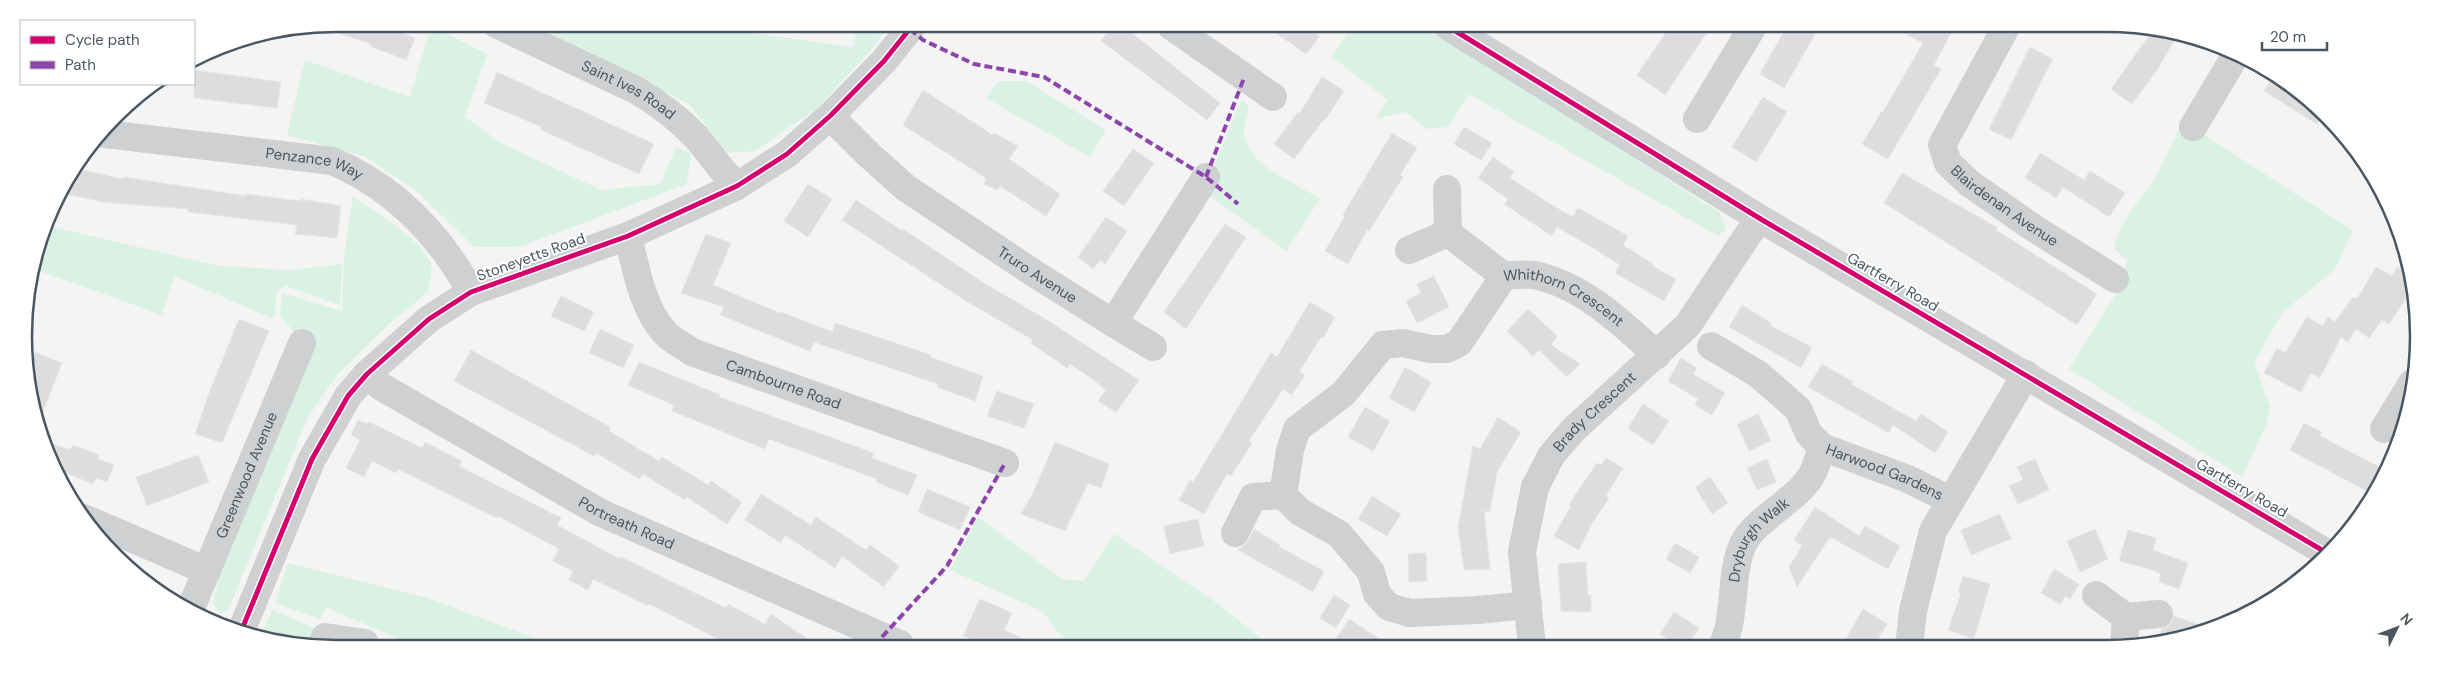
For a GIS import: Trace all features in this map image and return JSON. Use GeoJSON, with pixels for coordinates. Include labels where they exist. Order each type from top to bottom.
{"type":"FeatureCollection","features":[{"type":"Feature","properties":{"kind":"street","name":"Saint Ives Road"},"geometry":{"type":"LineString","coordinates":[[513,32],[636,90],[656,102],[698,140],[720,170],[737,186]]}},
{"type":"Feature","properties":{"kind":"street","name":"Stoneyetts Road"},"geometry":{"type":"LineString","coordinates":[[243,625],[312,460],[348,396],[367,374],[428,319],[471,292],[628,236],[737,186],[787,154],[830,116],[884,61],[907,32]]}},
{"type":"Feature","properties":{"kind":"street"},"geometry":{"type":"LineString","coordinates":[[1180,32],[1273,97]]}},
{"type":"Feature","properties":{"kind":"street","name":"Gartferry Road"},"geometry":{"type":"LineString","coordinates":[[1466,32],[1480,36],[1759,218],[2321,550]]}},
{"type":"Feature","properties":{"kind":"street"},"geometry":{"type":"LineString","coordinates":[[1697,119],[1750,32]]}},
{"type":"Feature","properties":{"kind":"street","name":"Blairdenan Avenue"},"geometry":{"type":"LineString","coordinates":[[2003,32],[1948,130],[1942,145],[1948,163],[1969,183],[2032,227],[2114,279]]}},
{"type":"Feature","properties":{"kind":"street"},"geometry":{"type":"LineString","coordinates":[[2193,127],[2232,61]]}},
{"type":"Feature","properties":{"kind":"street","name":"Truro Avenue"},"geometry":{"type":"LineString","coordinates":[[830,116],[906,188],[1035,274],[1153,347]]}},
{"type":"Feature","properties":{"kind":"street","name":"Penzance Way"},"geometry":{"type":"LineString","coordinates":[[109,135],[332,161],[360,172],[414,215],[433,235],[456,265],[471,292]]}},
{"type":"Feature","properties":{"kind":"street"},"geometry":{"type":"LineString","coordinates":[[1113,323],[1206,177]]}},
{"type":"Feature","properties":{"kind":"street"},"geometry":{"type":"LineString","coordinates":[[1447,189],[1448,233]]}},
{"type":"Feature","properties":{"kind":"street","name":"Brady Crescent"},"geometry":{"type":"LineString","coordinates":[[1531,640],[1522,552],[1535,487],[1551,456],[1573,430],[1688,326],[1759,218]]}},
{"type":"Feature","properties":{"kind":"street"},"geometry":{"type":"LineString","coordinates":[[1409,250],[1448,233]]}},
{"type":"Feature","properties":{"kind":"street"},"geometry":{"type":"LineString","coordinates":[[1448,233],[1504,276]]}},
{"type":"Feature","properties":{"kind":"street","name":"Cambourne Road"},"geometry":{"type":"LineString","coordinates":[[628,236],[643,293],[654,318],[666,335],[692,352],[1005,463]]}},
{"type":"Feature","properties":{"kind":"street","name":"Whithorn Crescent"},"geometry":{"type":"LineString","coordinates":[[1283,495],[1290,450],[1298,429],[1344,393],[1383,345],[1403,343],[1430,349],[1446,349],[1459,343],[1504,276],[1523,274],[1541,276],[1566,286],[1614,317],[1657,355]]}},
{"type":"Feature","properties":{"kind":"street","name":"Greenwood Avenue"},"geometry":{"type":"LineString","coordinates":[[193,604],[302,343]]}},
{"type":"Feature","properties":{"kind":"street","name":"Harwood Gardens"},"geometry":{"type":"LineString","coordinates":[[1711,346],[1758,374],[1798,409],[1809,434],[1822,447],[1908,479],[1950,500]]}},
{"type":"Feature","properties":{"kind":"street","name":"Portreath Road"},"geometry":{"type":"LineString","coordinates":[[367,374],[380,386],[601,513],[862,637],[878,640]]}},
{"type":"Feature","properties":{"kind":"street"},"geometry":{"type":"LineString","coordinates":[[1909,640],[1933,531],[2026,374]]}},
{"type":"Feature","properties":{"kind":"street"},"geometry":{"type":"LineString","coordinates":[[2384,429],[2404,396]]}},
{"type":"Feature","properties":{"kind":"street","name":"Dryburgh Walk"},"geometry":{"type":"LineString","coordinates":[[1724,640],[1732,606],[1733,582],[1744,543],[1765,519],[1795,494],[1811,476],[1822,447]]}},
{"type":"Feature","properties":{"kind":"street"},"geometry":{"type":"LineString","coordinates":[[1235,533],[1244,493],[1283,495],[1300,512],[1339,534],[1371,572],[1377,594],[1389,607],[1410,613],[1478,610],[1528,604]]}},
{"type":"Feature","properties":{"kind":"street"},"geometry":{"type":"LineString","coordinates":[[96,523],[207,571]]}},
{"type":"Feature","properties":{"kind":"street"},"geometry":{"type":"LineString","coordinates":[[2096,595],[2126,617],[2158,614]]}},
{"type":"Feature","properties":{"kind":"street"},"geometry":{"type":"LineString","coordinates":[[2124,640],[2126,617]]}},
{"type":"Feature","properties":{"kind":"green space"},"geometry":{"type":"Polygon","coordinates":[[[429,32],[443,32],[487,54],[465,117],[501,143],[601,190],[660,184],[676,147],[691,154],[687,184],[519,247],[474,247],[418,192],[366,157],[287,135],[305,60],[410,97],[429,32]]]}},
{"type":"Feature","properties":{"kind":"green space"},"geometry":{"type":"Polygon","coordinates":[[[530,32],[744,32],[853,47],[856,32],[885,32],[872,49],[816,109],[755,151],[728,153],[689,104],[612,64],[530,32]]]}},
{"type":"Feature","properties":{"kind":"green space"},"geometry":{"type":"Polygon","coordinates":[[[1348,32],[1438,32],[1720,213],[1726,229],[1718,236],[1469,94],[1448,127],[1427,129],[1406,112],[1375,119],[1388,100],[1332,57],[1348,32]]]}},
{"type":"Feature","properties":{"kind":"green space"},"geometry":{"type":"Polygon","coordinates":[[[999,81],[1026,81],[1106,130],[1090,157],[986,98],[999,81]]]}},
{"type":"Feature","properties":{"kind":"green space"},"geometry":{"type":"Polygon","coordinates":[[[1242,99],[1249,107],[1244,130],[1247,143],[1253,154],[1273,172],[1320,199],[1286,251],[1203,191],[1242,99]]]}},
{"type":"Feature","properties":{"kind":"green space"},"geometry":{"type":"Polygon","coordinates":[[[2180,127],[2203,134],[2353,231],[2335,269],[2282,313],[2254,362],[2270,407],[2266,425],[2242,477],[2069,369],[2120,287],[2127,260],[2114,249],[2116,239],[2129,214],[2156,176],[2180,127]]]}},
{"type":"Feature","properties":{"kind":"green space"},"geometry":{"type":"Polygon","coordinates":[[[353,197],[397,226],[426,255],[431,265],[428,292],[391,322],[338,374],[308,417],[229,608],[220,614],[213,602],[227,546],[309,351],[280,315],[282,293],[342,311],[344,255],[353,197]]]}},
{"type":"Feature","properties":{"kind":"green space"},"geometry":{"type":"Polygon","coordinates":[[[53,227],[219,266],[291,270],[342,264],[340,305],[286,286],[277,290],[274,319],[174,276],[162,315],[40,271],[53,227]]]}},
{"type":"Feature","properties":{"kind":"green space"},"geometry":{"type":"Polygon","coordinates":[[[978,517],[1062,579],[1084,581],[1114,534],[1217,603],[1263,640],[1064,640],[1042,611],[950,570],[978,517]]]}},
{"type":"Feature","properties":{"kind":"green space"},"geometry":{"type":"Polygon","coordinates":[[[288,563],[428,598],[539,640],[401,640],[326,607],[321,619],[275,603],[288,563]]]}},
{"type":"Feature","properties":{"kind":"green space"},"geometry":{"type":"Polygon","coordinates":[[[272,610],[315,628],[313,636],[309,639],[263,631],[272,610]]]}},
{"type":"Feature","properties":{"kind":"building"},"geometry":{"type":"Polygon","coordinates":[[[335,32],[400,32],[415,38],[406,60],[370,46],[371,44],[335,32]]]}},
{"type":"Feature","properties":{"kind":"building"},"geometry":{"type":"Polygon","coordinates":[[[1108,32],[1131,32],[1220,103],[1207,120],[1101,41],[1108,32]]]}},
{"type":"Feature","properties":{"kind":"building"},"geometry":{"type":"Polygon","coordinates":[[[1274,32],[1314,32],[1320,36],[1306,54],[1274,32]]]}},
{"type":"Feature","properties":{"kind":"building"},"geometry":{"type":"Polygon","coordinates":[[[1666,32],[1707,32],[1665,95],[1637,75],[1666,32]]]}},
{"type":"Feature","properties":{"kind":"building"},"geometry":{"type":"Polygon","coordinates":[[[1784,32],[1816,32],[1784,88],[1760,74],[1784,32]]]}},
{"type":"Feature","properties":{"kind":"building"},"geometry":{"type":"Polygon","coordinates":[[[1902,32],[1951,32],[1934,65],[1941,69],[1888,159],[1862,144],[1923,43],[1902,32]]]}},
{"type":"Feature","properties":{"kind":"building"},"geometry":{"type":"Polygon","coordinates":[[[2149,36],[2174,40],[2157,70],[2132,104],[2111,89],[2149,36]]]}},
{"type":"Feature","properties":{"kind":"building"},"geometry":{"type":"Polygon","coordinates":[[[2030,47],[2053,59],[2011,140],[1989,129],[2030,47]]]}},
{"type":"Feature","properties":{"kind":"building"},"geometry":{"type":"Polygon","coordinates":[[[195,70],[281,82],[277,108],[194,98],[195,70]]]}},
{"type":"Feature","properties":{"kind":"building"},"geometry":{"type":"Polygon","coordinates":[[[497,72],[654,144],[639,174],[541,130],[542,127],[484,103],[497,72]]]}},
{"type":"Feature","properties":{"kind":"building"},"geometry":{"type":"Polygon","coordinates":[[[1322,77],[1344,91],[1325,120],[1294,159],[1274,144],[1298,112],[1300,113],[1322,77]]]}},
{"type":"Feature","properties":{"kind":"building"},"geometry":{"type":"Polygon","coordinates":[[[2270,81],[2291,95],[2320,122],[2317,124],[2264,91],[2270,81]]]}},
{"type":"Feature","properties":{"kind":"building"},"geometry":{"type":"Polygon","coordinates":[[[923,90],[993,135],[994,133],[1018,146],[1009,159],[1060,194],[1046,216],[1000,186],[997,190],[984,184],[986,178],[903,125],[923,90]]]}},
{"type":"Feature","properties":{"kind":"building"},"geometry":{"type":"Polygon","coordinates":[[[1763,97],[1787,112],[1756,162],[1732,147],[1763,97]]]}},
{"type":"Feature","properties":{"kind":"building"},"geometry":{"type":"Polygon","coordinates":[[[1464,127],[1492,143],[1481,160],[1454,144],[1464,127]]]}},
{"type":"Feature","properties":{"kind":"building"},"geometry":{"type":"Polygon","coordinates":[[[1392,133],[1417,148],[1400,175],[1403,177],[1369,231],[1367,230],[1348,264],[1325,251],[1345,216],[1343,215],[1392,133]]]}},
{"type":"Feature","properties":{"kind":"building"},"geometry":{"type":"Polygon","coordinates":[[[1133,149],[1154,163],[1124,206],[1103,191],[1133,149]]]}},
{"type":"Feature","properties":{"kind":"building"},"geometry":{"type":"Polygon","coordinates":[[[2040,153],[2084,180],[2090,171],[2125,193],[2109,217],[2063,187],[2056,198],[2025,178],[2040,153]]]}},
{"type":"Feature","properties":{"kind":"building"},"geometry":{"type":"Polygon","coordinates":[[[1493,157],[1514,172],[1510,178],[1547,202],[1573,217],[1578,208],[1628,236],[1623,245],[1653,264],[1652,266],[1676,279],[1664,301],[1615,273],[1620,265],[1590,246],[1557,227],[1552,236],[1504,204],[1508,199],[1478,178],[1493,157]]]}},
{"type":"Feature","properties":{"kind":"building"},"geometry":{"type":"Polygon","coordinates":[[[83,170],[123,179],[123,177],[246,196],[246,194],[300,201],[301,199],[341,206],[337,238],[295,234],[297,225],[188,212],[188,209],[104,202],[68,195],[83,170]]]}},
{"type":"Feature","properties":{"kind":"building"},"geometry":{"type":"Polygon","coordinates":[[[1902,173],[1998,228],[1996,230],[2097,294],[2077,325],[1884,203],[1902,173]]]}},
{"type":"Feature","properties":{"kind":"building"},"geometry":{"type":"Polygon","coordinates":[[[808,184],[832,199],[808,237],[784,221],[808,184]]]}},
{"type":"Feature","properties":{"kind":"building"},"geometry":{"type":"Polygon","coordinates":[[[856,200],[1139,380],[1116,412],[1098,401],[1106,390],[1091,378],[1070,364],[1067,368],[1031,343],[1033,340],[966,301],[842,220],[856,200]]]}},
{"type":"Feature","properties":{"kind":"building"},"geometry":{"type":"Polygon","coordinates":[[[1106,217],[1127,231],[1105,264],[1100,260],[1093,269],[1078,257],[1106,217]]]}},
{"type":"Feature","properties":{"kind":"building"},"geometry":{"type":"Polygon","coordinates":[[[1225,224],[1246,237],[1186,329],[1164,312],[1225,224]]]}},
{"type":"Feature","properties":{"kind":"building"},"geometry":{"type":"Polygon","coordinates":[[[706,234],[731,243],[713,285],[780,313],[833,332],[835,323],[931,355],[930,357],[983,376],[975,401],[937,387],[938,384],[814,342],[810,351],[720,315],[724,307],[681,293],[706,234]]]}},
{"type":"Feature","properties":{"kind":"building"},"geometry":{"type":"Polygon","coordinates":[[[2376,267],[2392,276],[2397,267],[2402,270],[2407,297],[2389,324],[2382,320],[2369,338],[2356,329],[2348,342],[2341,337],[2320,378],[2311,373],[2301,392],[2264,373],[2277,348],[2285,353],[2307,317],[2323,326],[2328,317],[2335,322],[2353,297],[2357,299],[2376,267]]]}},
{"type":"Feature","properties":{"kind":"building"},"geometry":{"type":"Polygon","coordinates":[[[1434,276],[1449,307],[1417,323],[1406,301],[1421,293],[1417,284],[1434,276]]]}},
{"type":"Feature","properties":{"kind":"building"},"geometry":{"type":"Polygon","coordinates":[[[561,296],[594,312],[584,331],[551,316],[561,296]]]}},
{"type":"Feature","properties":{"kind":"building"},"geometry":{"type":"Polygon","coordinates":[[[1310,302],[1335,317],[1299,372],[1305,375],[1292,395],[1283,389],[1249,441],[1252,443],[1231,476],[1227,474],[1204,514],[1179,500],[1190,480],[1193,482],[1271,353],[1277,357],[1310,302]]]}},
{"type":"Feature","properties":{"kind":"building"},"geometry":{"type":"Polygon","coordinates":[[[1742,305],[1771,323],[1769,325],[1812,347],[1801,368],[1729,327],[1742,305]]]}},
{"type":"Feature","properties":{"kind":"building"},"geometry":{"type":"Polygon","coordinates":[[[1528,309],[1557,336],[1551,345],[1580,364],[1567,377],[1539,350],[1533,356],[1507,331],[1528,309]]]}},
{"type":"Feature","properties":{"kind":"building"},"geometry":{"type":"Polygon","coordinates":[[[239,319],[269,331],[222,443],[195,434],[239,319]]]}},
{"type":"Feature","properties":{"kind":"building"},"geometry":{"type":"Polygon","coordinates":[[[600,329],[634,345],[623,368],[589,353],[600,329]]]}},
{"type":"Feature","properties":{"kind":"building"},"geometry":{"type":"Polygon","coordinates":[[[471,350],[610,427],[609,431],[659,461],[662,457],[708,485],[711,481],[742,502],[727,524],[687,497],[685,500],[643,474],[640,479],[596,453],[594,456],[454,381],[471,350]]]}},
{"type":"Feature","properties":{"kind":"building"},"geometry":{"type":"Polygon","coordinates":[[[35,352],[62,363],[42,413],[38,396],[33,357],[35,352]]]}},
{"type":"Feature","properties":{"kind":"building"},"geometry":{"type":"Polygon","coordinates":[[[1681,358],[1697,368],[1693,374],[1725,393],[1712,415],[1695,405],[1698,399],[1668,381],[1681,358]]]}},
{"type":"Feature","properties":{"kind":"building"},"geometry":{"type":"Polygon","coordinates":[[[639,362],[720,395],[719,397],[874,453],[872,458],[917,475],[908,495],[876,482],[877,479],[769,439],[765,449],[672,411],[674,405],[628,385],[639,362]]]}},
{"type":"Feature","properties":{"kind":"building"},"geometry":{"type":"Polygon","coordinates":[[[1822,364],[1853,382],[1851,384],[1916,421],[1921,414],[1948,432],[1935,453],[1893,425],[1889,433],[1808,387],[1822,364]]]}},
{"type":"Feature","properties":{"kind":"building"},"geometry":{"type":"Polygon","coordinates":[[[1405,367],[1431,382],[1414,412],[1389,398],[1405,367]]]}},
{"type":"Feature","properties":{"kind":"building"},"geometry":{"type":"Polygon","coordinates":[[[997,391],[1034,404],[1024,428],[987,416],[997,391]]]}},
{"type":"Feature","properties":{"kind":"building"},"geometry":{"type":"Polygon","coordinates":[[[1643,404],[1669,421],[1653,445],[1628,428],[1643,404]]]}},
{"type":"Feature","properties":{"kind":"building"},"geometry":{"type":"Polygon","coordinates":[[[1365,407],[1390,421],[1373,451],[1348,437],[1365,407]]]}},
{"type":"Feature","properties":{"kind":"building"},"geometry":{"type":"Polygon","coordinates":[[[1758,414],[1771,441],[1749,451],[1737,424],[1758,414]]]}},
{"type":"Feature","properties":{"kind":"building"},"geometry":{"type":"Polygon","coordinates":[[[1498,417],[1521,432],[1497,472],[1490,512],[1484,511],[1490,569],[1464,570],[1458,527],[1473,446],[1480,449],[1498,417]]]}},
{"type":"Feature","properties":{"kind":"building"},"geometry":{"type":"Polygon","coordinates":[[[358,420],[368,424],[369,422],[422,448],[425,442],[462,461],[459,466],[561,518],[557,525],[620,559],[621,557],[726,608],[728,604],[765,624],[771,614],[809,640],[720,640],[649,604],[648,606],[593,579],[588,590],[569,580],[573,571],[553,561],[559,549],[498,516],[497,518],[398,469],[396,473],[372,461],[364,477],[346,468],[360,440],[351,435],[358,420]]]}},
{"type":"Feature","properties":{"kind":"building"},"geometry":{"type":"Polygon","coordinates":[[[2304,423],[2322,432],[2320,436],[2380,467],[2367,491],[2290,450],[2304,423]]]}},
{"type":"Feature","properties":{"kind":"building"},"geometry":{"type":"Polygon","coordinates":[[[1055,442],[1109,464],[1101,488],[1088,483],[1065,531],[1021,514],[1033,493],[1055,442]]]}},
{"type":"Feature","properties":{"kind":"building"},"geometry":{"type":"Polygon","coordinates":[[[52,443],[70,450],[73,445],[99,455],[98,459],[114,465],[107,482],[96,478],[93,484],[65,473],[52,443]]]}},
{"type":"Feature","properties":{"kind":"building"},"geometry":{"type":"Polygon","coordinates":[[[198,455],[209,482],[147,506],[136,477],[198,455]]]}},
{"type":"Feature","properties":{"kind":"building"},"geometry":{"type":"Polygon","coordinates":[[[1606,458],[1623,468],[1606,496],[1609,498],[1591,525],[1579,550],[1554,536],[1571,506],[1569,504],[1597,463],[1601,465],[1606,458]]]}},
{"type":"Feature","properties":{"kind":"building"},"geometry":{"type":"Polygon","coordinates":[[[1767,459],[1776,482],[1757,490],[1747,468],[1767,459]]]}},
{"type":"Feature","properties":{"kind":"building"},"geometry":{"type":"Polygon","coordinates":[[[2035,459],[2049,490],[2018,504],[2009,486],[2023,480],[2017,467],[2035,459]]]}},
{"type":"Feature","properties":{"kind":"building"},"geometry":{"type":"Polygon","coordinates":[[[1710,477],[1728,503],[1712,514],[1695,487],[1710,477]]]}},
{"type":"Feature","properties":{"kind":"building"},"geometry":{"type":"Polygon","coordinates":[[[927,489],[970,507],[960,530],[918,512],[927,489]]]}},
{"type":"Feature","properties":{"kind":"building"},"geometry":{"type":"Polygon","coordinates":[[[761,494],[811,525],[816,517],[866,550],[870,545],[899,566],[884,587],[842,556],[835,568],[785,535],[781,543],[745,520],[761,494]]]}},
{"type":"Feature","properties":{"kind":"building"},"geometry":{"type":"Polygon","coordinates":[[[1372,496],[1401,514],[1387,536],[1358,519],[1372,496]]]}},
{"type":"Feature","properties":{"kind":"building"},"geometry":{"type":"Polygon","coordinates":[[[1815,507],[1859,536],[1865,526],[1900,546],[1888,569],[1830,537],[1797,587],[1789,567],[1802,546],[1794,540],[1815,507]]]}},
{"type":"Feature","properties":{"kind":"building"},"geometry":{"type":"Polygon","coordinates":[[[2000,514],[2011,539],[1971,555],[1961,530],[2000,514]]]}},
{"type":"Feature","properties":{"kind":"building"},"geometry":{"type":"Polygon","coordinates":[[[1198,519],[1204,546],[1170,554],[1164,526],[1198,519]]]}},
{"type":"Feature","properties":{"kind":"building"},"geometry":{"type":"Polygon","coordinates":[[[1254,529],[1280,545],[1279,547],[1324,571],[1313,592],[1238,550],[1249,540],[1254,529]]]}},
{"type":"Feature","properties":{"kind":"building"},"geometry":{"type":"Polygon","coordinates":[[[2095,529],[2108,559],[2080,572],[2067,541],[2095,529]]]}},
{"type":"Feature","properties":{"kind":"building"},"geometry":{"type":"Polygon","coordinates":[[[2128,530],[2156,538],[2153,550],[2188,563],[2179,589],[2159,582],[2161,574],[2153,570],[2119,561],[2128,530]]]}},
{"type":"Feature","properties":{"kind":"building"},"geometry":{"type":"Polygon","coordinates":[[[1675,543],[1699,557],[1690,573],[1666,559],[1675,543]]]}},
{"type":"Feature","properties":{"kind":"building"},"geometry":{"type":"Polygon","coordinates":[[[1426,553],[1427,581],[1409,582],[1408,554],[1426,553]]]}},
{"type":"Feature","properties":{"kind":"building"},"geometry":{"type":"Polygon","coordinates":[[[1586,562],[1588,595],[1591,595],[1591,612],[1561,611],[1558,564],[1586,562]]]}},
{"type":"Feature","properties":{"kind":"building"},"geometry":{"type":"Polygon","coordinates":[[[2054,569],[2079,584],[2070,599],[2065,596],[2060,604],[2041,593],[2054,569]]]}},
{"type":"Feature","properties":{"kind":"building"},"geometry":{"type":"Polygon","coordinates":[[[1963,576],[1990,584],[1974,639],[1948,630],[1961,593],[1958,592],[1963,576]]]}},
{"type":"Feature","properties":{"kind":"building"},"geometry":{"type":"Polygon","coordinates":[[[1334,595],[1350,605],[1336,628],[1320,618],[1334,595]]]}},
{"type":"Feature","properties":{"kind":"building"},"geometry":{"type":"Polygon","coordinates":[[[980,599],[1012,613],[1004,630],[1027,640],[971,640],[963,636],[980,599]]]}},
{"type":"Feature","properties":{"kind":"building"},"geometry":{"type":"Polygon","coordinates":[[[1863,609],[1887,624],[1878,640],[1846,639],[1863,609]]]}},
{"type":"Feature","properties":{"kind":"building"},"geometry":{"type":"Polygon","coordinates":[[[1674,612],[1699,628],[1691,640],[1685,638],[1684,640],[1670,640],[1660,634],[1674,612]]]}},
{"type":"Feature","properties":{"kind":"building"},"geometry":{"type":"Polygon","coordinates":[[[2174,616],[2200,625],[2160,635],[2162,629],[2173,621],[2174,616]]]}},
{"type":"Feature","properties":{"kind":"building"},"geometry":{"type":"Polygon","coordinates":[[[1349,619],[1381,640],[1335,640],[1349,619]]]}},
{"type":"Feature","properties":{"kind":"marked path"},"geometry":{"type":"LineString","coordinates":[[914,32],[923,40],[974,64],[1044,77],[1206,177],[1238,204]]}},
{"type":"Feature","properties":{"kind":"marked path"},"geometry":{"type":"LineString","coordinates":[[1206,177],[1244,78]]}},
{"type":"Feature","properties":{"kind":"marked path"},"geometry":{"type":"LineString","coordinates":[[882,637],[947,566],[1005,463]]}},
{"type":"Feature","properties":{"kind":"cycle path"},"geometry":{"type":"LineString","coordinates":[[243,625],[312,459],[348,396],[367,374],[429,319],[471,292],[628,236],[737,186],[787,154],[830,116],[884,61],[907,32]]}},
{"type":"Feature","properties":{"kind":"cycle path"},"geometry":{"type":"LineString","coordinates":[[1457,32],[1759,218],[2321,550]]}}]}
